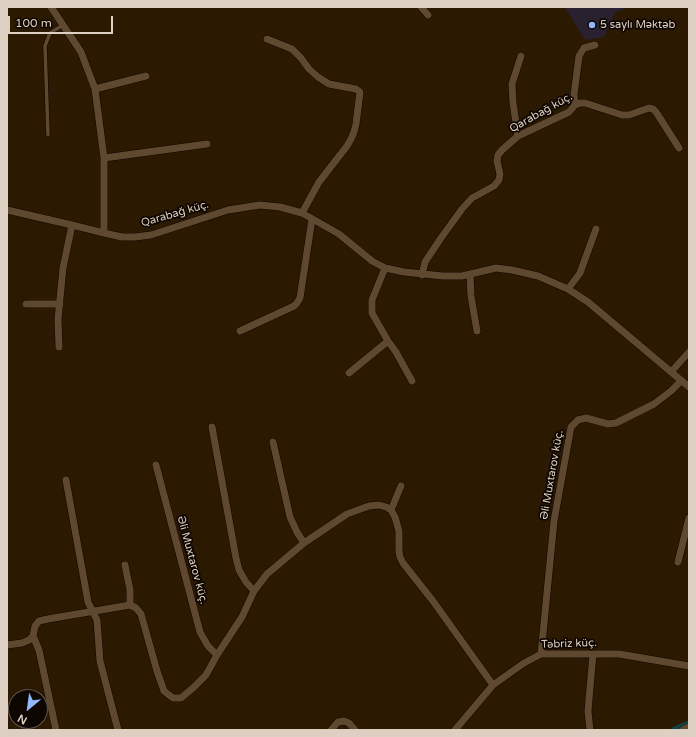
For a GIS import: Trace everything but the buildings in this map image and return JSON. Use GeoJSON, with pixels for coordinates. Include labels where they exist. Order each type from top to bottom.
{"type":"FeatureCollection","features":[{"type":"Feature","properties":{"kind":"street"},"geometry":{"type":"LineString","coordinates":[[51,7],[81,52],[95,89],[104,158],[104,233]]}},
{"type":"Feature","properties":{"kind":"street"},"geometry":{"type":"LineString","coordinates":[[421,7],[428,15]]}},
{"type":"Feature","properties":{"kind":"street"},"geometry":{"type":"LineString","coordinates":[[267,39],[292,49],[309,69],[329,84],[356,89],[360,92],[356,124],[351,139],[319,182],[302,213]]}},
{"type":"Feature","properties":{"kind":"street"},"geometry":{"type":"LineString","coordinates":[[575,105],[574,95],[578,56],[584,48],[595,45]]}},
{"type":"Feature","properties":{"kind":"street"},"geometry":{"type":"LineString","coordinates":[[518,136],[512,84],[520,56]]}},
{"type":"Feature","properties":{"kind":"street"},"geometry":{"type":"LineString","coordinates":[[95,89],[146,76]]}},
{"type":"Feature","properties":{"kind":"street","name":"Qarabağ küç."},"geometry":{"type":"LineString","coordinates":[[422,275],[425,262],[462,209],[472,198],[494,186],[498,180],[500,174],[496,161],[502,150],[518,136],[569,112],[575,105],[585,103],[622,115],[629,115],[649,108],[653,109],[679,148]]}},
{"type":"Feature","properties":{"kind":"street"},"geometry":{"type":"LineString","coordinates":[[104,158],[207,144]]}},
{"type":"Feature","properties":{"kind":"street","name":"Qarabağ küç."},"geometry":{"type":"LineString","coordinates":[[7,210],[72,224],[122,237],[135,237],[151,234],[228,210],[260,206],[280,207],[302,213],[339,234],[372,261],[385,268],[422,275],[443,276],[462,276],[496,268],[538,276],[568,289],[588,302],[689,387]]}},
{"type":"Feature","properties":{"kind":"street"},"geometry":{"type":"LineString","coordinates":[[240,331],[294,306],[297,303],[300,298],[312,219]]}},
{"type":"Feature","properties":{"kind":"street"},"geometry":{"type":"LineString","coordinates":[[59,347],[58,319],[63,268],[72,224]]}},
{"type":"Feature","properties":{"kind":"street"},"geometry":{"type":"LineString","coordinates":[[568,289],[580,273],[596,229]]}},
{"type":"Feature","properties":{"kind":"street"},"geometry":{"type":"LineString","coordinates":[[385,268],[372,300],[372,313],[412,381]]}},
{"type":"Feature","properties":{"kind":"street"},"geometry":{"type":"LineString","coordinates":[[470,274],[471,296],[477,331]]}},
{"type":"Feature","properties":{"kind":"street"},"geometry":{"type":"LineString","coordinates":[[26,304],[60,304]]}},
{"type":"Feature","properties":{"kind":"street"},"geometry":{"type":"LineString","coordinates":[[349,373],[388,341]]}},
{"type":"Feature","properties":{"kind":"street"},"geometry":{"type":"LineString","coordinates":[[671,372],[689,352]]}},
{"type":"Feature","properties":{"kind":"street","name":"Əli Muxtarov küç."},"geometry":{"type":"LineString","coordinates":[[541,654],[554,521],[572,427],[578,420],[586,418],[608,424],[616,423],[654,404],[681,381]]}},
{"type":"Feature","properties":{"kind":"street"},"geometry":{"type":"LineString","coordinates":[[212,427],[239,570],[254,592]]}},
{"type":"Feature","properties":{"kind":"street"},"geometry":{"type":"LineString","coordinates":[[274,442],[290,516],[297,532],[304,542]]}},
{"type":"Feature","properties":{"kind":"street","name":"Əli Muxtarov küç."},"geometry":{"type":"LineString","coordinates":[[156,465],[200,632],[208,646],[217,654]]}},
{"type":"Feature","properties":{"kind":"street"},"geometry":{"type":"LineString","coordinates":[[66,480],[88,602],[96,620],[100,661],[118,730]]}},
{"type":"Feature","properties":{"kind":"street"},"geometry":{"type":"LineString","coordinates":[[391,510],[401,486]]}},
{"type":"Feature","properties":{"kind":"street"},"geometry":{"type":"LineString","coordinates":[[56,730],[39,650],[33,636],[34,626],[39,621],[130,606],[136,608],[141,614],[157,672],[164,691],[173,698],[181,698],[206,675],[217,654],[242,617],[254,592],[267,574],[304,542],[347,514],[369,506],[379,505],[386,507],[391,510],[396,517],[399,531],[399,551],[403,563],[493,685]]}},
{"type":"Feature","properties":{"kind":"street"},"geometry":{"type":"LineString","coordinates":[[678,562],[689,518]]}},
{"type":"Feature","properties":{"kind":"street"},"geometry":{"type":"LineString","coordinates":[[124,565],[130,590],[130,606]]}},
{"type":"Feature","properties":{"kind":"street"},"geometry":{"type":"LineString","coordinates":[[7,645],[22,643],[29,640],[33,636]]}},
{"type":"Feature","properties":{"kind":"street","name":"Təbriz küç."},"geometry":{"type":"LineString","coordinates":[[455,730],[493,685],[524,663],[541,654],[619,654],[689,666]]}},
{"type":"Feature","properties":{"kind":"street"},"geometry":{"type":"LineString","coordinates":[[590,730],[588,711],[593,654]]}},
{"type":"Feature","properties":{"kind":"street"},"geometry":{"type":"LineString","coordinates":[[331,730],[338,722],[344,721],[349,723],[355,730]]}},
{"type":"Feature","properties":{"kind":"street"},"geometry":{"type":"LineString","coordinates":[[683,730],[689,727]]}},
{"type":"Feature","properties":{"kind":"lane"},"geometry":{"type":"LineString","coordinates":[[48,135],[45,46],[50,33],[63,24]]}},
{"type":"Feature","properties":{"kind":"shaded area","name":"5 saylı Məktəb"},"geometry":{"type":"Polygon","coordinates":[[[565,7],[625,7],[623,10],[615,12],[604,37],[585,40],[565,7]]]}},
{"type":"Feature","properties":{"kind":"waterway"},"geometry":{"type":"LineString","coordinates":[[675,730],[689,724]]}},
{"type":"Feature","properties":{"kind":"place","name":"5 saylı Məktəb"},"geometry":{"type":"Point","coordinates":[592,25]}}]}
